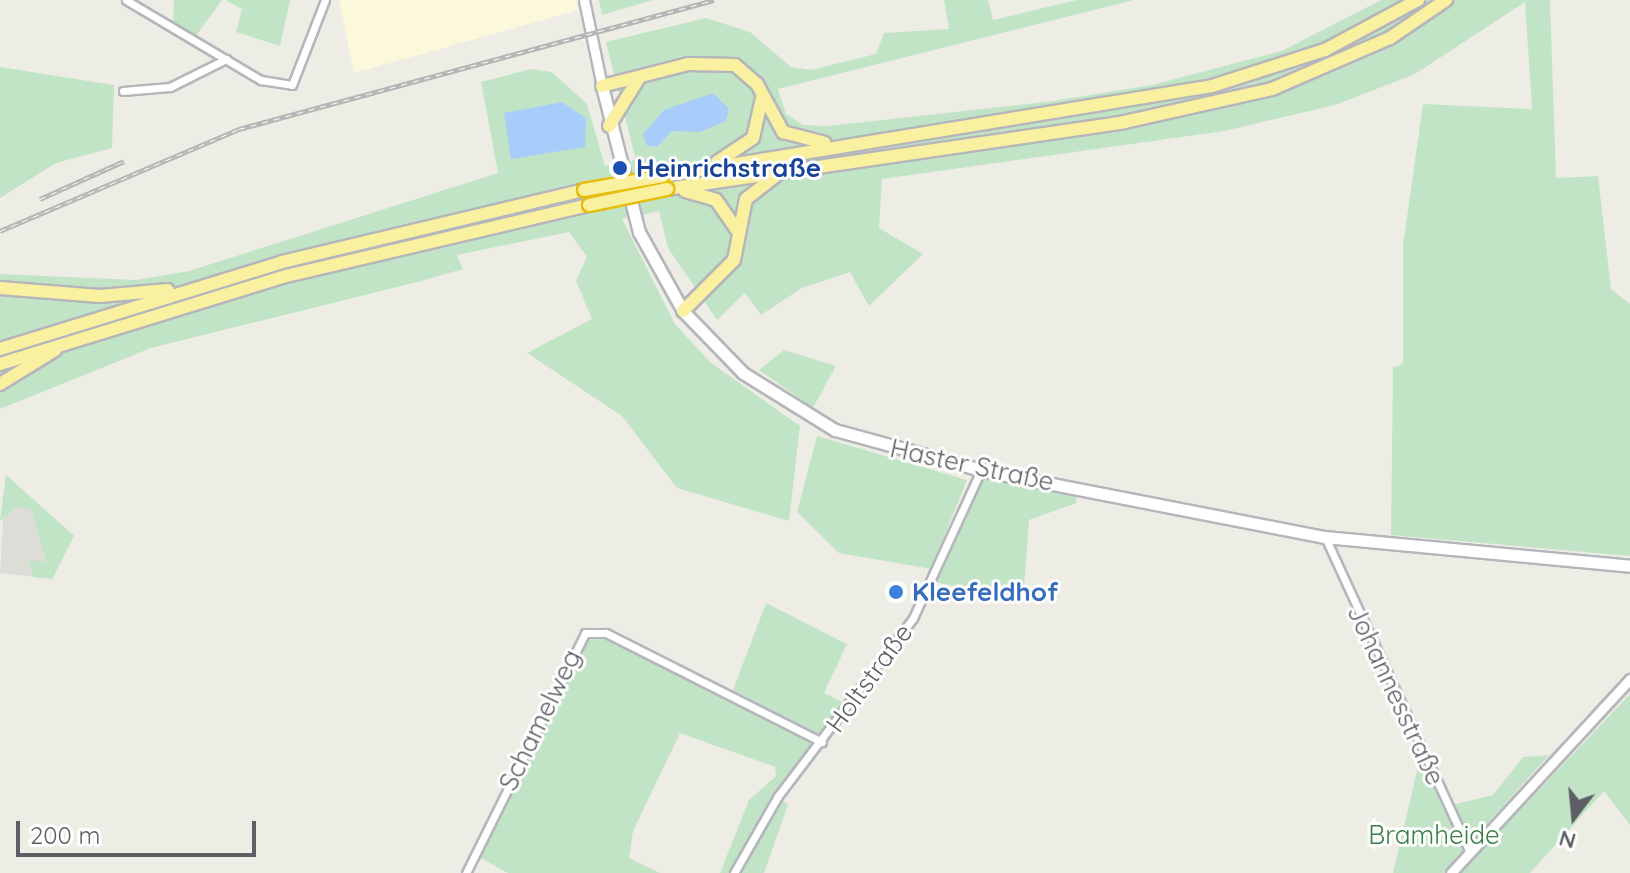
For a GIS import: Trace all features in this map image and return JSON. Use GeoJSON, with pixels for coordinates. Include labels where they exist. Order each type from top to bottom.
{"type":"FeatureCollection","features":[{"type":"Feature","properties":{"kind":"highway"},"geometry":{"type":"LineString","coordinates":[[0,349],[207,284],[584,190],[848,145],[1120,106],[1268,72],[1418,0]]}},
{"type":"Feature","properties":{"kind":"highway"},"geometry":{"type":"LineString","coordinates":[[0,364],[373,253],[589,205],[793,168],[1124,122],[1272,89],[1390,38],[1446,0]]}},
{"type":"Feature","properties":{"kind":"highway"},"geometry":{"type":"LineString","coordinates":[[602,86],[717,61],[748,73],[783,132],[848,145]]}},
{"type":"Feature","properties":{"kind":"highway"},"geometry":{"type":"LineString","coordinates":[[609,126],[642,76]]}},
{"type":"Feature","properties":{"kind":"highway"},"geometry":{"type":"LineString","coordinates":[[707,168],[753,138],[762,95]]}},
{"type":"Feature","properties":{"kind":"highway"},"geometry":{"type":"LineString","coordinates":[[683,311],[721,278],[740,236],[753,190],[793,168]]}},
{"type":"Feature","properties":{"kind":"highway"},"geometry":{"type":"LineString","coordinates":[[667,189],[716,200],[740,236]]}},
{"type":"Feature","properties":{"kind":"highway"},"geometry":{"type":"LineString","coordinates":[[0,288],[100,296],[207,284]]}},
{"type":"Feature","properties":{"kind":"highway"},"geometry":{"type":"LineString","coordinates":[[0,384],[69,342]]}},
{"type":"Feature","properties":{"kind":"main road","name":"Haster Straße"},"geometry":{"type":"LineString","coordinates":[[602,86],[609,126],[639,232],[683,311],[743,373],[802,413],[859,439],[981,470],[1325,537],[1630,566]]}},
{"type":"Feature","properties":{"kind":"street"},"geometry":{"type":"LineString","coordinates":[[126,0],[261,80],[292,85],[325,0]]}},
{"type":"Feature","properties":{"kind":"street","name":"Haster Straße"},"geometry":{"type":"LineString","coordinates":[[584,0],[602,86]]}},
{"type":"Feature","properties":{"kind":"street"},"geometry":{"type":"LineString","coordinates":[[123,91],[170,87],[226,59]]}},
{"type":"Feature","properties":{"kind":"street","name":"Holtstraße"},"geometry":{"type":"LineString","coordinates":[[734,873],[778,796],[822,742],[913,618],[981,470]]}},
{"type":"Feature","properties":{"kind":"street","name":"Johannesstraße"},"geometry":{"type":"LineString","coordinates":[[1325,537],[1470,852]]}},
{"type":"Feature","properties":{"kind":"street","name":"Schamelweg"},"geometry":{"type":"LineString","coordinates":[[466,873],[585,633],[606,633],[822,742]]}},
{"type":"Feature","properties":{"kind":"street"},"geometry":{"type":"LineString","coordinates":[[1451,873],[1630,679]]}},
{"type":"Feature","properties":{"kind":"shaded area"},"geometry":{"type":"Polygon","coordinates":[[[339,0],[576,0],[578,10],[354,73],[339,0]]]}},
{"type":"Feature","properties":{"kind":"shaded area"},"geometry":{"type":"Polygon","coordinates":[[[6,475],[74,536],[52,579],[0,573],[6,475]]]}},
{"type":"Feature","properties":{"kind":"green space"},"geometry":{"type":"Polygon","coordinates":[[[174,0],[222,0],[195,37],[173,22],[174,0]]]}},
{"type":"Feature","properties":{"kind":"green space"},"geometry":{"type":"Polygon","coordinates":[[[225,0],[290,0],[280,46],[236,32],[242,9],[225,0]]]}},
{"type":"Feature","properties":{"kind":"green space"},"geometry":{"type":"Polygon","coordinates":[[[599,0],[653,0],[602,15],[599,0]]]}},
{"type":"Feature","properties":{"kind":"green space"},"geometry":{"type":"Polygon","coordinates":[[[944,0],[988,0],[993,20],[1077,0],[1134,0],[778,89],[786,114],[803,125],[828,126],[1046,102],[1152,85],[1282,51],[1381,0],[1550,0],[1556,178],[1598,176],[1611,289],[1630,304],[1630,556],[1391,535],[1393,367],[1403,364],[1403,245],[1423,104],[1532,109],[1525,2],[1415,74],[1335,105],[1224,131],[882,179],[879,228],[923,254],[869,306],[850,272],[802,288],[761,315],[745,293],[717,320],[668,248],[659,211],[622,219],[675,324],[710,362],[800,426],[789,521],[677,488],[622,416],[527,353],[592,319],[576,281],[587,257],[569,232],[457,255],[463,269],[151,348],[0,409],[0,274],[135,280],[189,271],[498,173],[481,82],[531,69],[552,72],[587,104],[605,166],[636,160],[606,42],[706,18],[750,32],[791,67],[811,70],[876,54],[884,33],[949,29],[944,0]]]}},
{"type":"Feature","properties":{"kind":"green space"},"geometry":{"type":"Polygon","coordinates":[[[0,67],[114,85],[112,148],[56,163],[0,198],[0,67]]]}},
{"type":"Feature","properties":{"kind":"green space"},"geometry":{"type":"Polygon","coordinates":[[[784,350],[836,366],[813,408],[759,370],[784,350]]]}},
{"type":"Feature","properties":{"kind":"green space"},"geometry":{"type":"Polygon","coordinates":[[[817,436],[967,480],[931,569],[839,553],[797,512],[817,436]]]}},
{"type":"Feature","properties":{"kind":"green space"},"geometry":{"type":"Polygon","coordinates":[[[983,462],[1078,482],[1076,503],[1029,520],[1023,602],[931,581],[983,462]]]}},
{"type":"Feature","properties":{"kind":"green space"},"geometry":{"type":"Polygon","coordinates":[[[6,475],[74,536],[52,579],[34,577],[30,567],[29,559],[47,563],[31,509],[17,507],[0,521],[6,475]]]}},
{"type":"Feature","properties":{"kind":"green space"},"geometry":{"type":"Polygon","coordinates":[[[766,603],[847,644],[824,693],[846,704],[821,737],[733,690],[766,603]]]}},
{"type":"Feature","properties":{"kind":"green space"},"geometry":{"type":"Polygon","coordinates":[[[585,633],[606,633],[822,742],[778,797],[788,805],[764,873],[720,873],[749,800],[776,776],[775,767],[680,733],[633,831],[629,858],[660,873],[508,873],[475,855],[585,633]]]}},
{"type":"Feature","properties":{"kind":"green space","name":"Bramheide"},"geometry":{"type":"Polygon","coordinates":[[[1630,694],[1630,825],[1604,791],[1530,873],[1460,873],[1630,694]]]}},
{"type":"Feature","properties":{"kind":"green space","name":"Bramheide"},"geometry":{"type":"Polygon","coordinates":[[[1421,754],[1448,806],[1493,795],[1523,757],[1549,755],[1443,873],[1393,873],[1421,754]]]}},
{"type":"Feature","properties":{"kind":"water"},"geometry":{"type":"Polygon","coordinates":[[[713,93],[729,109],[726,121],[700,132],[672,131],[657,147],[646,145],[643,134],[664,110],[713,93]]]}},
{"type":"Feature","properties":{"kind":"water"},"geometry":{"type":"Polygon","coordinates":[[[562,102],[586,118],[585,147],[511,159],[504,113],[562,102]]]}},
{"type":"Feature","properties":{"kind":"railway"},"geometry":{"type":"LineString","coordinates":[[0,231],[239,129],[714,0]]}},
{"type":"Feature","properties":{"kind":"railway"},"geometry":{"type":"LineString","coordinates":[[40,199],[124,161]]}},
{"type":"Feature","properties":{"kind":"place","name":"Heinrichstraße"},"geometry":{"type":"Point","coordinates":[620,168]}},
{"type":"Feature","properties":{"kind":"place","name":"Kleefeldhof"},"geometry":{"type":"Point","coordinates":[896,592]}}]}
